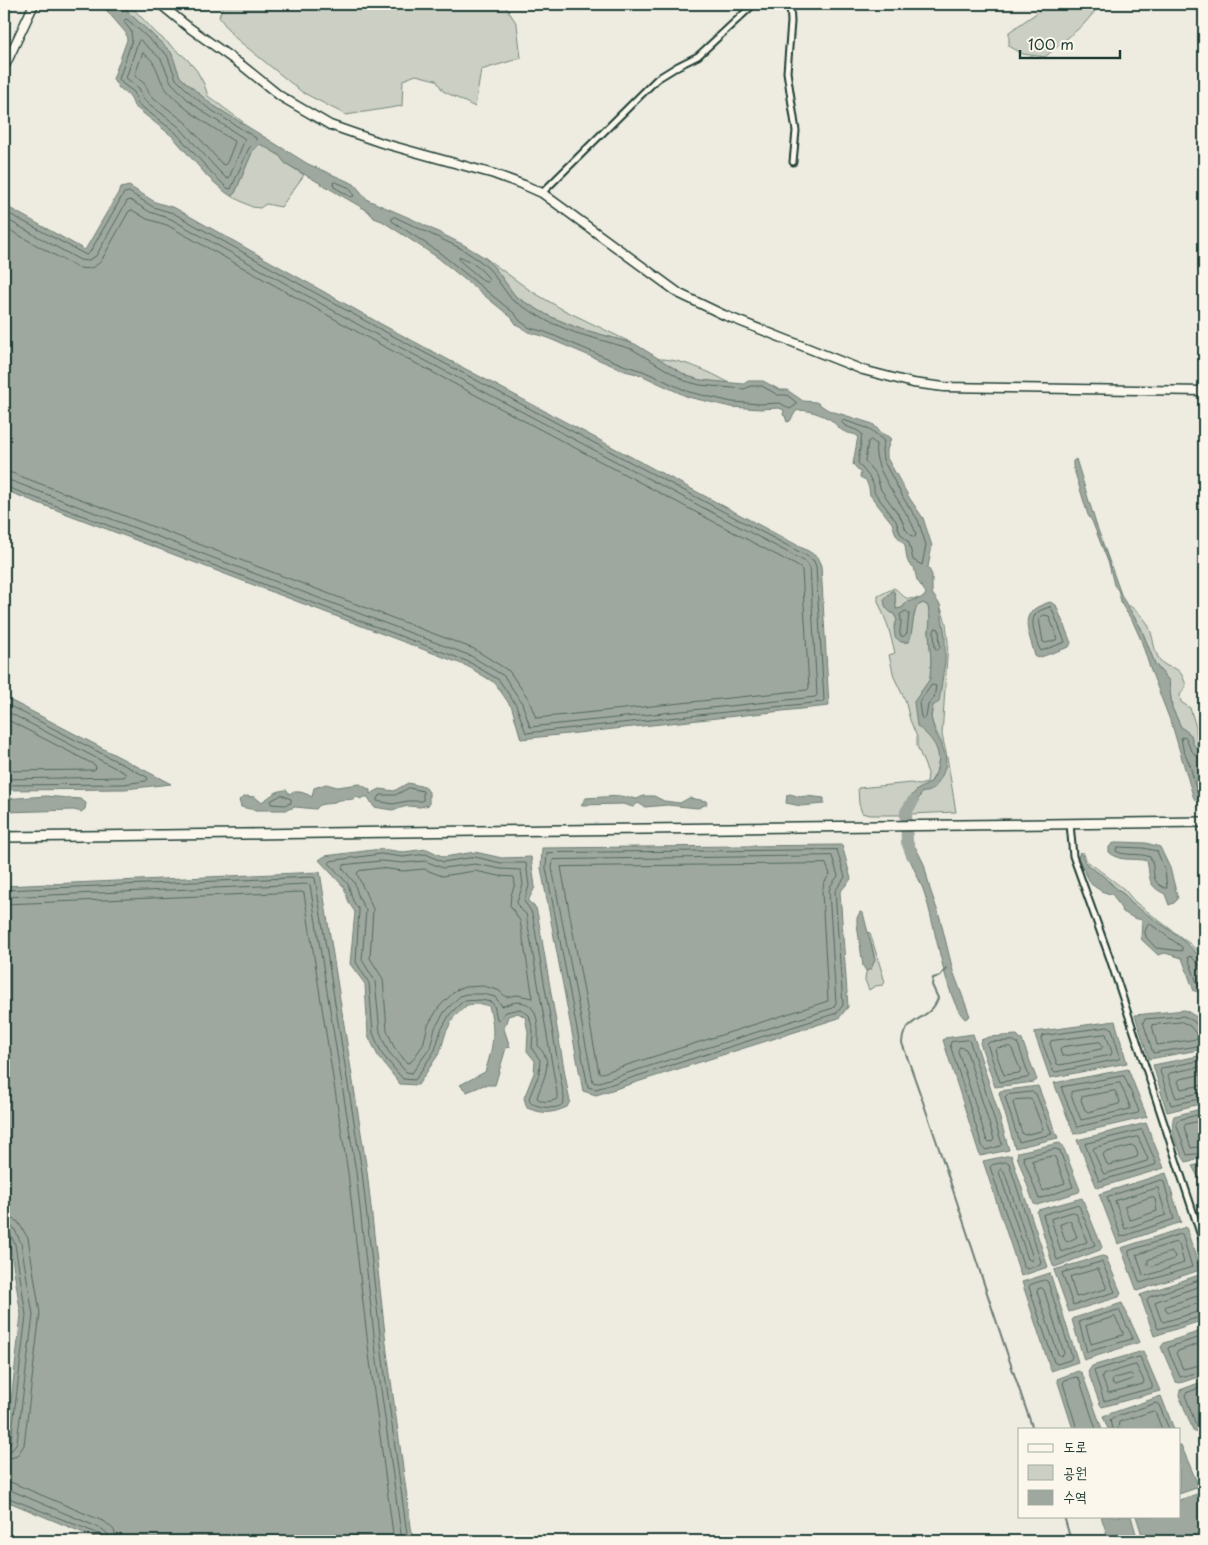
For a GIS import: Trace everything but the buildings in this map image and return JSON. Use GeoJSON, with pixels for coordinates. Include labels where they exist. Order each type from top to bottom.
{"type":"FeatureCollection","features":[{"type":"Feature","properties":{"kind":"main road"},"geometry":{"type":"LineString","coordinates":[[4,68],[34,4]]}},
{"type":"Feature","properties":{"kind":"main road"},"geometry":{"type":"LineString","coordinates":[[160,4],[186,26],[244,67],[280,96],[330,126],[382,143],[494,174],[542,193],[680,294],[733,318],[863,370],[889,378],[944,387],[1204,391]]}},
{"type":"Feature","properties":{"kind":"main road"},"geometry":{"type":"LineString","coordinates":[[4,837],[1204,822]]}},
{"type":"Feature","properties":{"kind":"street"},"geometry":{"type":"LineString","coordinates":[[542,193],[657,78],[698,56],[754,4]]}},
{"type":"Feature","properties":{"kind":"street"},"geometry":{"type":"LineString","coordinates":[[790,4],[791,22],[787,72],[796,131],[793,162]]}},
{"type":"Feature","properties":{"kind":"street"},"geometry":{"type":"LineString","coordinates":[[1070,824],[1073,856],[1115,975],[1204,1245]]}},
{"type":"Feature","properties":{"kind":"green space"},"geometry":{"type":"Polygon","coordinates":[[[126,4],[129,4],[156,33],[187,59],[197,71],[208,96],[243,122],[242,124],[211,104],[180,77],[171,52],[128,12],[126,4]]]}},
{"type":"Feature","properties":{"kind":"green space"},"geometry":{"type":"Polygon","coordinates":[[[223,4],[505,4],[517,24],[521,58],[481,70],[475,107],[443,91],[436,80],[416,75],[403,80],[402,106],[346,115],[302,92],[233,36],[219,17],[223,4]]]}},
{"type":"Feature","properties":{"kind":"green space"},"geometry":{"type":"Polygon","coordinates":[[[1041,4],[1080,4],[1096,10],[1084,24],[1045,57],[1023,54],[1009,46],[1009,32],[1038,12],[1041,4]]]}},
{"type":"Feature","properties":{"kind":"green space"},"geometry":{"type":"Polygon","coordinates":[[[260,144],[279,155],[285,163],[304,175],[281,207],[266,204],[260,208],[252,207],[231,196],[235,193],[253,150],[260,144]]]}},
{"type":"Feature","properties":{"kind":"green space"},"geometry":{"type":"Polygon","coordinates":[[[484,257],[531,291],[562,309],[632,343],[578,328],[549,316],[516,297],[494,267],[484,257]]]}},
{"type":"Feature","properties":{"kind":"green space"},"geometry":{"type":"Polygon","coordinates":[[[658,359],[695,366],[729,383],[700,380],[687,376],[658,359]]]}},
{"type":"Feature","properties":{"kind":"green space"},"geometry":{"type":"Polygon","coordinates":[[[894,588],[908,599],[917,598],[918,600],[907,602],[902,608],[896,609],[895,594],[884,599],[886,608],[894,614],[897,620],[894,628],[901,642],[909,642],[917,606],[923,603],[928,606],[930,618],[930,679],[914,702],[925,732],[932,738],[938,749],[939,758],[936,773],[930,783],[917,790],[909,799],[903,815],[869,815],[862,813],[859,804],[858,788],[927,783],[928,773],[917,746],[917,737],[905,700],[894,677],[889,655],[895,653],[888,626],[878,601],[878,596],[894,588]]]}},
{"type":"Feature","properties":{"kind":"green space"},"geometry":{"type":"Polygon","coordinates":[[[940,605],[946,623],[948,642],[942,735],[956,812],[911,814],[922,792],[932,790],[941,774],[943,763],[942,744],[931,718],[945,636],[940,605]]]}},
{"type":"Feature","properties":{"kind":"green space"},"geometry":{"type":"Polygon","coordinates":[[[1130,606],[1147,623],[1160,660],[1181,673],[1186,686],[1180,695],[1181,702],[1190,708],[1196,727],[1197,745],[1204,752],[1204,757],[1193,744],[1191,735],[1181,727],[1172,708],[1169,681],[1155,664],[1141,628],[1128,607],[1130,606]]]}},
{"type":"Feature","properties":{"kind":"green space"},"geometry":{"type":"Polygon","coordinates":[[[1083,852],[1087,861],[1124,889],[1135,902],[1199,952],[1203,962],[1179,937],[1131,903],[1126,896],[1103,876],[1087,865],[1083,858],[1083,852]]]}},
{"type":"Feature","properties":{"kind":"green space"},"geometry":{"type":"Polygon","coordinates":[[[867,932],[870,933],[885,982],[883,985],[875,986],[869,990],[865,980],[866,972],[873,964],[874,954],[867,932]]]}},
{"type":"Feature","properties":{"kind":"water"},"geometry":{"type":"Polygon","coordinates":[[[101,4],[126,4],[128,12],[171,52],[180,77],[211,104],[308,164],[354,184],[368,200],[412,219],[484,257],[494,267],[516,297],[549,316],[578,328],[635,344],[687,376],[700,380],[744,384],[748,381],[763,381],[780,390],[787,390],[803,401],[816,402],[828,410],[873,424],[881,433],[891,438],[887,450],[887,458],[923,518],[932,546],[928,567],[932,575],[932,593],[940,605],[945,636],[945,661],[939,702],[932,706],[931,719],[944,751],[945,765],[943,774],[935,786],[929,791],[922,792],[909,816],[903,815],[908,800],[916,791],[931,782],[938,762],[937,750],[934,744],[917,726],[914,702],[930,679],[930,618],[928,606],[923,603],[917,606],[909,642],[901,642],[895,637],[894,628],[897,620],[894,614],[886,608],[884,599],[893,590],[896,609],[902,608],[907,602],[924,597],[926,593],[917,580],[914,567],[909,564],[905,545],[896,535],[892,523],[870,495],[866,480],[860,477],[861,473],[853,464],[858,436],[845,432],[831,420],[809,411],[796,411],[790,421],[787,422],[783,415],[784,410],[779,408],[731,407],[688,397],[641,375],[625,371],[543,336],[528,332],[437,257],[382,221],[374,218],[368,211],[285,163],[279,155],[260,144],[253,150],[235,193],[231,196],[208,177],[172,136],[134,106],[130,96],[119,88],[113,79],[127,40],[126,33],[101,4]]]}},
{"type":"Feature","properties":{"kind":"water"},"geometry":{"type":"Polygon","coordinates":[[[129,186],[155,202],[175,208],[381,324],[810,552],[818,558],[821,566],[829,706],[521,739],[512,708],[495,683],[467,666],[4,490],[4,205],[85,250],[121,188],[129,186]]]}},
{"type":"Feature","properties":{"kind":"water"},"geometry":{"type":"Polygon","coordinates":[[[1076,459],[1096,524],[1122,597],[1141,628],[1155,664],[1169,681],[1172,708],[1181,727],[1191,735],[1193,744],[1204,757],[1204,800],[1195,800],[1193,796],[1173,728],[1141,640],[1133,622],[1122,605],[1118,590],[1114,585],[1109,564],[1088,515],[1073,466],[1073,461],[1076,459]]]}},
{"type":"Feature","properties":{"kind":"water"},"geometry":{"type":"Polygon","coordinates":[[[1050,602],[1056,605],[1071,643],[1069,647],[1038,658],[1035,656],[1028,629],[1028,616],[1039,606],[1050,602]]]}},
{"type":"Feature","properties":{"kind":"water"},"geometry":{"type":"Polygon","coordinates":[[[4,697],[171,784],[125,789],[4,790],[4,697]]]}},
{"type":"Feature","properties":{"kind":"water"},"geometry":{"type":"Polygon","coordinates":[[[408,783],[425,787],[429,792],[429,805],[420,807],[408,806],[392,810],[374,807],[368,797],[361,799],[357,797],[321,805],[316,809],[295,807],[286,810],[255,810],[241,807],[239,800],[246,796],[255,797],[261,802],[283,790],[287,790],[289,794],[300,792],[312,797],[314,788],[326,784],[337,787],[360,784],[370,790],[370,794],[380,789],[394,791],[408,783]]]}},
{"type":"Feature","properties":{"kind":"water"},"geometry":{"type":"Polygon","coordinates":[[[787,795],[800,797],[824,798],[824,804],[801,806],[786,803],[787,795]]]}},
{"type":"Feature","properties":{"kind":"water"},"geometry":{"type":"Polygon","coordinates":[[[46,796],[80,799],[86,803],[85,809],[81,812],[74,810],[4,812],[4,799],[46,796]]]}},
{"type":"Feature","properties":{"kind":"water"},"geometry":{"type":"Polygon","coordinates":[[[620,796],[637,799],[643,796],[654,796],[664,801],[680,803],[689,798],[706,801],[707,804],[698,808],[667,805],[645,807],[638,803],[633,807],[623,804],[581,805],[586,798],[620,796]]]}},
{"type":"Feature","properties":{"kind":"water"},"geometry":{"type":"Polygon","coordinates":[[[910,840],[924,864],[953,971],[970,1016],[965,1019],[952,997],[929,907],[908,854],[905,841],[910,840]]]}},
{"type":"Feature","properties":{"kind":"water"},"geometry":{"type":"Polygon","coordinates":[[[1119,842],[1146,843],[1160,847],[1170,868],[1178,899],[1174,903],[1169,905],[1165,894],[1152,884],[1147,861],[1122,859],[1109,852],[1109,847],[1112,844],[1119,842]]]}},
{"type":"Feature","properties":{"kind":"water"},"geometry":{"type":"Polygon","coordinates":[[[842,845],[851,879],[840,892],[848,1007],[839,1018],[596,1095],[583,1091],[541,868],[542,848],[842,845]]]}},
{"type":"Feature","properties":{"kind":"water"},"geometry":{"type":"Polygon","coordinates":[[[381,849],[403,852],[427,849],[444,857],[475,852],[502,858],[531,857],[535,887],[528,901],[536,908],[538,917],[570,1101],[567,1107],[547,1112],[527,1108],[524,1098],[534,1073],[535,1061],[527,1051],[528,1032],[525,1017],[518,1013],[508,1016],[504,1029],[510,1047],[506,1048],[495,1085],[484,1085],[467,1092],[460,1085],[485,1072],[490,1055],[493,1039],[491,1015],[489,1006],[481,1004],[467,1005],[454,1017],[446,1032],[440,1052],[418,1085],[400,1084],[378,1056],[368,1035],[365,984],[350,964],[355,912],[349,903],[344,887],[319,860],[325,856],[381,849]]]}},
{"type":"Feature","properties":{"kind":"water"},"geometry":{"type":"Polygon","coordinates":[[[1080,852],[1087,865],[1103,876],[1126,896],[1131,903],[1183,941],[1201,958],[1205,968],[1204,992],[1194,991],[1182,958],[1165,953],[1158,955],[1141,939],[1142,920],[1123,912],[1113,895],[1101,891],[1091,884],[1078,858],[1080,852]]]}},
{"type":"Feature","properties":{"kind":"water"},"geometry":{"type":"Polygon","coordinates":[[[320,872],[367,1171],[387,1352],[413,1541],[103,1541],[4,1500],[4,1461],[21,1315],[10,1245],[4,1231],[4,886],[320,872]]]}},
{"type":"Feature","properties":{"kind":"water"},"geometry":{"type":"Polygon","coordinates":[[[860,912],[863,913],[875,960],[871,969],[866,971],[863,966],[857,924],[860,912]]]}},
{"type":"Feature","properties":{"kind":"water"},"geometry":{"type":"Polygon","coordinates":[[[1185,1010],[1200,1019],[1204,1031],[1204,1049],[1149,1059],[1135,1015],[1185,1010]]]}},
{"type":"Feature","properties":{"kind":"water"},"geometry":{"type":"Polygon","coordinates":[[[1115,1021],[1127,1063],[1050,1078],[1034,1032],[1115,1021]]]}},
{"type":"Feature","properties":{"kind":"water"},"geometry":{"type":"Polygon","coordinates":[[[973,1034],[1009,1150],[980,1156],[943,1040],[945,1038],[973,1034]]]}},
{"type":"Feature","properties":{"kind":"water"},"geometry":{"type":"Polygon","coordinates":[[[1017,1035],[1022,1040],[1037,1080],[995,1087],[980,1043],[981,1040],[989,1037],[1017,1035]]]}},
{"type":"Feature","properties":{"kind":"water"},"geometry":{"type":"Polygon","coordinates":[[[1204,1055],[1204,1103],[1167,1112],[1153,1065],[1204,1055]]]}},
{"type":"Feature","properties":{"kind":"water"},"geometry":{"type":"Polygon","coordinates":[[[1128,1069],[1147,1117],[1074,1134],[1054,1083],[1128,1069]]]}},
{"type":"Feature","properties":{"kind":"water"},"geometry":{"type":"Polygon","coordinates":[[[1038,1086],[1058,1138],[1015,1148],[999,1093],[1000,1091],[1038,1086]]]}},
{"type":"Feature","properties":{"kind":"water"},"geometry":{"type":"Polygon","coordinates":[[[1204,1108],[1204,1157],[1186,1162],[1175,1139],[1174,1116],[1204,1108]]]}},
{"type":"Feature","properties":{"kind":"water"},"geometry":{"type":"Polygon","coordinates":[[[1146,1123],[1164,1168],[1097,1188],[1077,1140],[1146,1123]]]}},
{"type":"Feature","properties":{"kind":"water"},"geometry":{"type":"Polygon","coordinates":[[[1059,1143],[1064,1149],[1080,1190],[1079,1192],[1037,1205],[1034,1204],[1017,1156],[1018,1152],[1059,1143]]]}},
{"type":"Feature","properties":{"kind":"water"},"geometry":{"type":"Polygon","coordinates":[[[1011,1155],[1048,1267],[1021,1276],[983,1161],[1011,1155]]]}},
{"type":"Feature","properties":{"kind":"water"},"geometry":{"type":"Polygon","coordinates":[[[1204,1163],[1204,1187],[1192,1166],[1204,1163]]]}},
{"type":"Feature","properties":{"kind":"water"},"geometry":{"type":"Polygon","coordinates":[[[1166,1173],[1181,1222],[1118,1244],[1099,1194],[1166,1173]]]}},
{"type":"Feature","properties":{"kind":"water"},"geometry":{"type":"Polygon","coordinates":[[[1082,1198],[1102,1247],[1100,1250],[1055,1267],[1053,1266],[1037,1212],[1038,1210],[1082,1198]]]}},
{"type":"Feature","properties":{"kind":"water"},"geometry":{"type":"Polygon","coordinates":[[[1186,1227],[1200,1270],[1137,1291],[1121,1248],[1186,1227]]]}},
{"type":"Feature","properties":{"kind":"water"},"geometry":{"type":"Polygon","coordinates":[[[1102,1256],[1106,1257],[1121,1293],[1119,1297],[1069,1312],[1054,1270],[1102,1256]]]}},
{"type":"Feature","properties":{"kind":"water"},"geometry":{"type":"Polygon","coordinates":[[[1050,1273],[1078,1362],[1051,1371],[1022,1282],[1050,1273]]]}},
{"type":"Feature","properties":{"kind":"water"},"geometry":{"type":"Polygon","coordinates":[[[1202,1274],[1204,1282],[1204,1320],[1154,1336],[1140,1295],[1202,1274]]]}},
{"type":"Feature","properties":{"kind":"water"},"geometry":{"type":"Polygon","coordinates":[[[1122,1303],[1140,1342],[1084,1360],[1072,1320],[1122,1303]]]}},
{"type":"Feature","properties":{"kind":"water"},"geometry":{"type":"Polygon","coordinates":[[[1204,1330],[1204,1375],[1180,1383],[1176,1382],[1161,1347],[1164,1343],[1204,1330]]]}},
{"type":"Feature","properties":{"kind":"water"},"geometry":{"type":"Polygon","coordinates":[[[1143,1351],[1160,1391],[1102,1407],[1088,1372],[1092,1366],[1143,1351]]]}},
{"type":"Feature","properties":{"kind":"water"},"geometry":{"type":"Polygon","coordinates":[[[1078,1371],[1082,1373],[1102,1428],[1073,1428],[1057,1379],[1078,1371]]]}},
{"type":"Feature","properties":{"kind":"water"},"geometry":{"type":"Polygon","coordinates":[[[1204,1381],[1204,1430],[1198,1432],[1193,1430],[1179,1395],[1180,1390],[1204,1381]]]}},
{"type":"Feature","properties":{"kind":"water"},"geometry":{"type":"Polygon","coordinates":[[[1161,1396],[1174,1428],[1108,1428],[1103,1416],[1161,1396]]]}},
{"type":"Feature","properties":{"kind":"water"},"geometry":{"type":"Polygon","coordinates":[[[1180,1445],[1181,1445],[1199,1487],[1180,1494],[1180,1445]]]}},
{"type":"Feature","properties":{"kind":"water"},"geometry":{"type":"Polygon","coordinates":[[[1200,1493],[1204,1502],[1204,1533],[1181,1541],[1144,1541],[1137,1518],[1180,1518],[1180,1500],[1200,1493]]]}},
{"type":"Feature","properties":{"kind":"water"},"geometry":{"type":"Polygon","coordinates":[[[1102,1518],[1132,1518],[1138,1541],[1109,1541],[1102,1518]]]}},
{"type":"Feature","properties":{"kind":"waterway"},"geometry":{"type":"LineString","coordinates":[[912,855],[907,842],[906,812],[913,801]]}},
{"type":"Feature","properties":{"kind":"waterway"},"geometry":{"type":"LineString","coordinates":[[946,968],[940,976],[933,978],[932,985],[938,998],[934,1005],[930,1011],[907,1028],[902,1043],[1033,1428]]}},
{"type":"Feature","properties":{"kind":"waterway"},"geometry":{"type":"LineString","coordinates":[[1065,1518],[1071,1541]]}}]}
